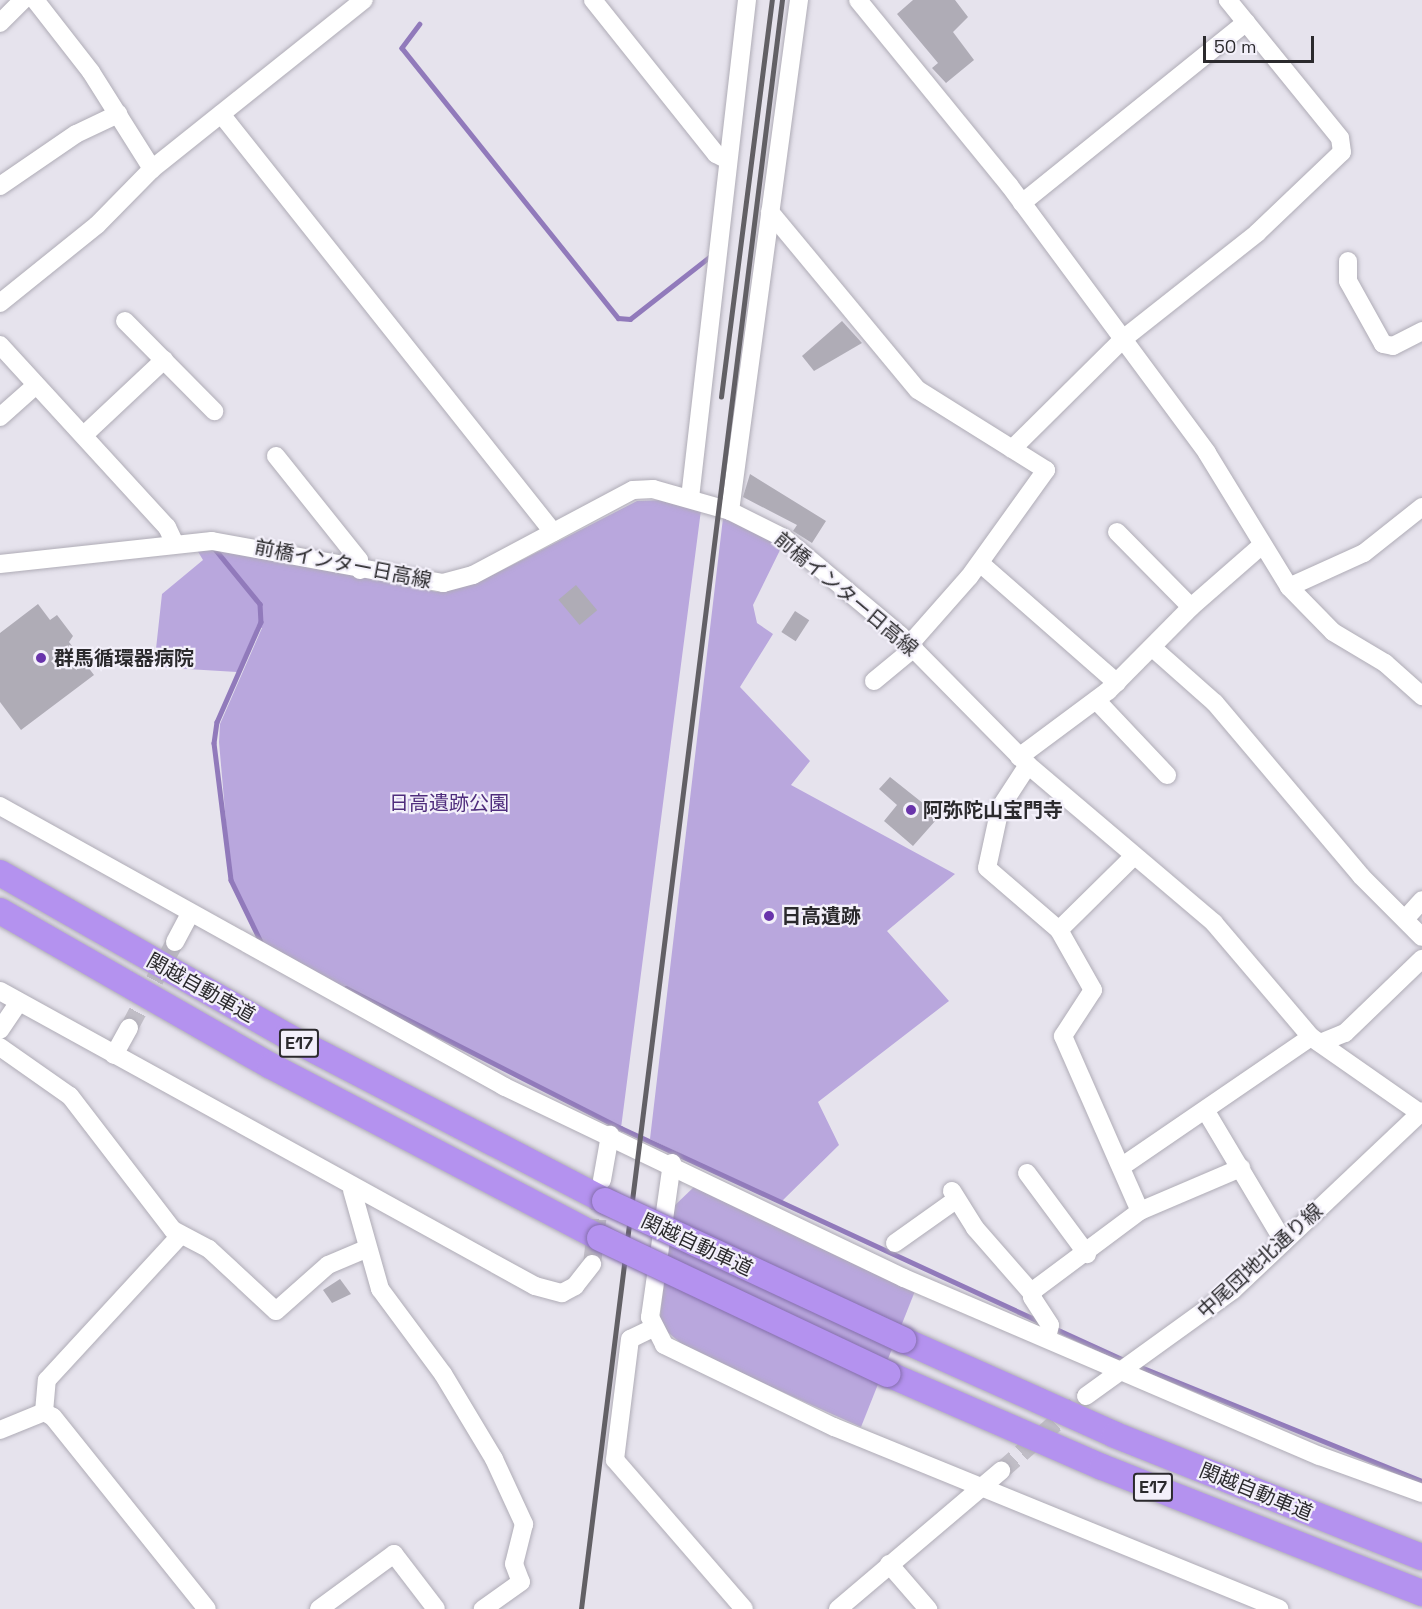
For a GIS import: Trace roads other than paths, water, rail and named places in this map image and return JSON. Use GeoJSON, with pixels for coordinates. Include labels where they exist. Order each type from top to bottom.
{"type":"FeatureCollection","features":[{"type":"Feature","properties":{"kind":"highway","name":"関越自動車道"},"geometry":{"type":"LineString","coordinates":[[0,873],[287,1036],[903,1340],[1114,1435],[1422,1557]]}},
{"type":"Feature","properties":{"kind":"highway","name":"関越自動車道"},"geometry":{"type":"LineString","coordinates":[[0,911],[271,1065],[600,1239],[888,1374],[1102,1467],[1422,1593]]}},
{"type":"Feature","properties":{"kind":"street"},"geometry":{"type":"LineString","coordinates":[[0,23],[24,0]]}},
{"type":"Feature","properties":{"kind":"street"},"geometry":{"type":"LineString","coordinates":[[35,0],[118,114],[152,169]]}},
{"type":"Feature","properties":{"kind":"street"},"geometry":{"type":"LineString","coordinates":[[0,303],[97,225],[152,169],[364,0]]}},
{"type":"Feature","properties":{"kind":"street"},"geometry":{"type":"LineString","coordinates":[[592,0],[716,154],[726,159]]}},
{"type":"Feature","properties":{"kind":"street"},"geometry":{"type":"LineString","coordinates":[[690,498],[726,159],[747,0]]}},
{"type":"Feature","properties":{"kind":"street"},"geometry":{"type":"LineString","coordinates":[[730,511],[799,0]]}},
{"type":"Feature","properties":{"kind":"street"},"geometry":{"type":"LineString","coordinates":[[858,0],[1022,203],[1207,453],[1289,587],[1333,632],[1385,663],[1422,696]]}},
{"type":"Feature","properties":{"kind":"street"},"geometry":{"type":"LineString","coordinates":[[1012,449],[1123,339],[1257,233],[1342,152],[1340,138],[1228,0]]}},
{"type":"Feature","properties":{"kind":"street"},"geometry":{"type":"LineString","coordinates":[[1022,203],[1246,22]]}},
{"type":"Feature","properties":{"kind":"street"},"geometry":{"type":"LineString","coordinates":[[0,186],[76,134],[118,114]]}},
{"type":"Feature","properties":{"kind":"street"},"geometry":{"type":"LineString","coordinates":[[221,114],[553,532]]}},
{"type":"Feature","properties":{"kind":"street"},"geometry":{"type":"LineString","coordinates":[[770,212],[908,381],[1047,474],[980,563],[912,646],[874,681]]}},
{"type":"Feature","properties":{"kind":"street"},"geometry":{"type":"LineString","coordinates":[[1348,261],[1348,281],[1383,344],[1393,346],[1422,331]]}},
{"type":"Feature","properties":{"kind":"street"},"geometry":{"type":"LineString","coordinates":[[125,321],[214,411]]}},
{"type":"Feature","properties":{"kind":"street"},"geometry":{"type":"LineString","coordinates":[[0,345],[167,527],[174,542]]}},
{"type":"Feature","properties":{"kind":"street"},"geometry":{"type":"LineString","coordinates":[[84,435],[164,360]]}},
{"type":"Feature","properties":{"kind":"street"},"geometry":{"type":"LineString","coordinates":[[0,417],[36,384]]}},
{"type":"Feature","properties":{"kind":"street"},"geometry":{"type":"LineString","coordinates":[[276,456],[358,560],[360,570]]}},
{"type":"Feature","properties":{"kind":"street","name":"前橋インター日高線"},"geometry":{"type":"LineString","coordinates":[[0,564],[174,542],[245,545],[422,583],[452,582],[633,490],[690,498],[730,511],[784,538],[912,646],[1024,761],[1132,858],[1214,923],[1316,1040],[1421,1112]]}},
{"type":"Feature","properties":{"kind":"street"},"geometry":{"type":"LineString","coordinates":[[1289,587],[1364,553],[1422,507]]}},
{"type":"Feature","properties":{"kind":"street"},"geometry":{"type":"LineString","coordinates":[[1117,532],[1191,607]]}},
{"type":"Feature","properties":{"kind":"street"},"geometry":{"type":"LineString","coordinates":[[1140,1211],[1063,1036],[1094,994],[1059,930],[987,868],[1000,808],[1024,761],[1097,701],[1154,649],[1191,607],[1262,545]]}},
{"type":"Feature","properties":{"kind":"street"},"geometry":{"type":"LineString","coordinates":[[980,563],[1117,682]]}},
{"type":"Feature","properties":{"kind":"street"},"geometry":{"type":"LineString","coordinates":[[1154,649],[1215,703],[1361,876],[1406,918],[1422,937]]}},
{"type":"Feature","properties":{"kind":"street"},"geometry":{"type":"LineString","coordinates":[[1097,701],[1167,775]]}},
{"type":"Feature","properties":{"kind":"street"},"geometry":{"type":"LineString","coordinates":[[0,806],[189,916],[505,1087],[672,1163],[904,1278],[1422,1494]]}},
{"type":"Feature","properties":{"kind":"street"},"geometry":{"type":"LineString","coordinates":[[1059,930],[1132,858]]}},
{"type":"Feature","properties":{"kind":"street"},"geometry":{"type":"LineString","coordinates":[[1406,918],[1422,900]]}},
{"type":"Feature","properties":{"kind":"street"},"geometry":{"type":"LineString","coordinates":[[175,942],[189,916]]}},
{"type":"Feature","properties":{"kind":"street"},"geometry":{"type":"LineString","coordinates":[[1119,1161],[1207,1113],[1316,1040],[1345,1033],[1422,959]]}},
{"type":"Feature","properties":{"kind":"street"},"geometry":{"type":"LineString","coordinates":[[0,991],[352,1190],[555,1293],[575,1286],[592,1263]]}},
{"type":"Feature","properties":{"kind":"street"},"geometry":{"type":"LineString","coordinates":[[0,1030],[18,1003]]}},
{"type":"Feature","properties":{"kind":"street"},"geometry":{"type":"LineString","coordinates":[[114,1055],[129,1028]]}},
{"type":"Feature","properties":{"kind":"street"},"geometry":{"type":"LineString","coordinates":[[0,1047],[69,1096],[177,1233],[209,1249],[276,1311],[328,1265],[368,1248]]}},
{"type":"Feature","properties":{"kind":"street","name":"中尾団地北通り線"},"geometry":{"type":"LineString","coordinates":[[1086,1396],[1118,1369],[1216,1303],[1421,1112]]}},
{"type":"Feature","properties":{"kind":"street"},"geometry":{"type":"LineString","coordinates":[[1207,1113],[1284,1242]]}},
{"type":"Feature","properties":{"kind":"street"},"geometry":{"type":"LineString","coordinates":[[603,1191],[610,1135]]}},
{"type":"Feature","properties":{"kind":"street"},"geometry":{"type":"LineString","coordinates":[[653,1328],[672,1163]]}},
{"type":"Feature","properties":{"kind":"street"},"geometry":{"type":"LineString","coordinates":[[1032,1293],[1087,1254],[1140,1211],[1241,1168]]}},
{"type":"Feature","properties":{"kind":"street"},"geometry":{"type":"LineString","coordinates":[[1027,1173],[1087,1254]]}},
{"type":"Feature","properties":{"kind":"street"},"geometry":{"type":"LineString","coordinates":[[352,1190],[380,1289],[443,1374],[494,1459],[524,1524],[514,1564],[521,1582],[483,1609]]}},
{"type":"Feature","properties":{"kind":"street"},"geometry":{"type":"LineString","coordinates":[[895,1244],[953,1196],[1032,1293],[1050,1325],[1047,1338]]}},
{"type":"Feature","properties":{"kind":"street"},"geometry":{"type":"LineString","coordinates":[[177,1233],[47,1380],[44,1412],[91,1460],[199,1606]]}},
{"type":"Feature","properties":{"kind":"street"},"geometry":{"type":"LineString","coordinates":[[653,1328],[680,1356],[980,1489],[1279,1609]]}},
{"type":"Feature","properties":{"kind":"street"},"geometry":{"type":"LineString","coordinates":[[653,1328],[630,1339],[615,1460],[744,1609]]}},
{"type":"Feature","properties":{"kind":"street"},"geometry":{"type":"LineString","coordinates":[[0,1430],[44,1412]]}},
{"type":"Feature","properties":{"kind":"street"},"geometry":{"type":"LineString","coordinates":[[838,1609],[1001,1471]]}},
{"type":"Feature","properties":{"kind":"street"},"geometry":{"type":"LineString","coordinates":[[319,1609],[341,1603],[394,1554],[436,1609]]}},
{"type":"Feature","properties":{"kind":"street"},"geometry":{"type":"LineString","coordinates":[[890,1564],[928,1609]]}},
{"type":"Feature","properties":{"kind":"waterway"},"geometry":{"type":"LineString","coordinates":[[420,24],[402,48],[618,318],[630,319],[712,255]]}},
{"type":"Feature","properties":{"kind":"waterway"},"geometry":{"type":"LineString","coordinates":[[215,549],[260,604],[261,622],[217,722],[214,743],[231,880],[263,946]]}},
{"type":"Feature","properties":{"kind":"waterway"},"geometry":{"type":"LineString","coordinates":[[346,988],[621,1128],[1041,1322]]}},
{"type":"Feature","properties":{"kind":"waterway"},"geometry":{"type":"LineString","coordinates":[[1054,1328],[1126,1361]]}},
{"type":"Feature","properties":{"kind":"waterway"},"geometry":{"type":"LineString","coordinates":[[1136,1365],[1422,1481]]}},
{"type":"Feature","properties":{"kind":"tunnel"},"geometry":{"type":"LineString","coordinates":[[129,1028],[175,942]]}},
{"type":"Feature","properties":{"kind":"tunnel"},"geometry":{"type":"LineString","coordinates":[[592,1264],[601,1188]]}},
{"type":"Feature","properties":{"kind":"tunnel"},"geometry":{"type":"LineString","coordinates":[[1001,1471],[1086,1396]]}},
{"type":"Feature","properties":{"kind":"railway"},"geometry":{"type":"LineString","coordinates":[[721,397],[772,0]]}},
{"type":"Feature","properties":{"kind":"railway"},"geometry":{"type":"LineString","coordinates":[[581,1609],[782,0]]}},
{"type":"Feature","properties":{"kind":"place","name":"群馬循環器病院"},"geometry":{"type":"Point","coordinates":[41,658]}},
{"type":"Feature","properties":{"kind":"place","name":"阿弥陀山宝門寺"},"geometry":{"type":"Point","coordinates":[911,810]}},
{"type":"Feature","properties":{"kind":"place","name":"日高遺跡"},"geometry":{"type":"Point","coordinates":[769,916]}},
{"type":"Feature","properties":{"kind":"park label","name":"日高遺跡公園"},"geometry":{"type":"Point","coordinates":[449,803]}}]}
